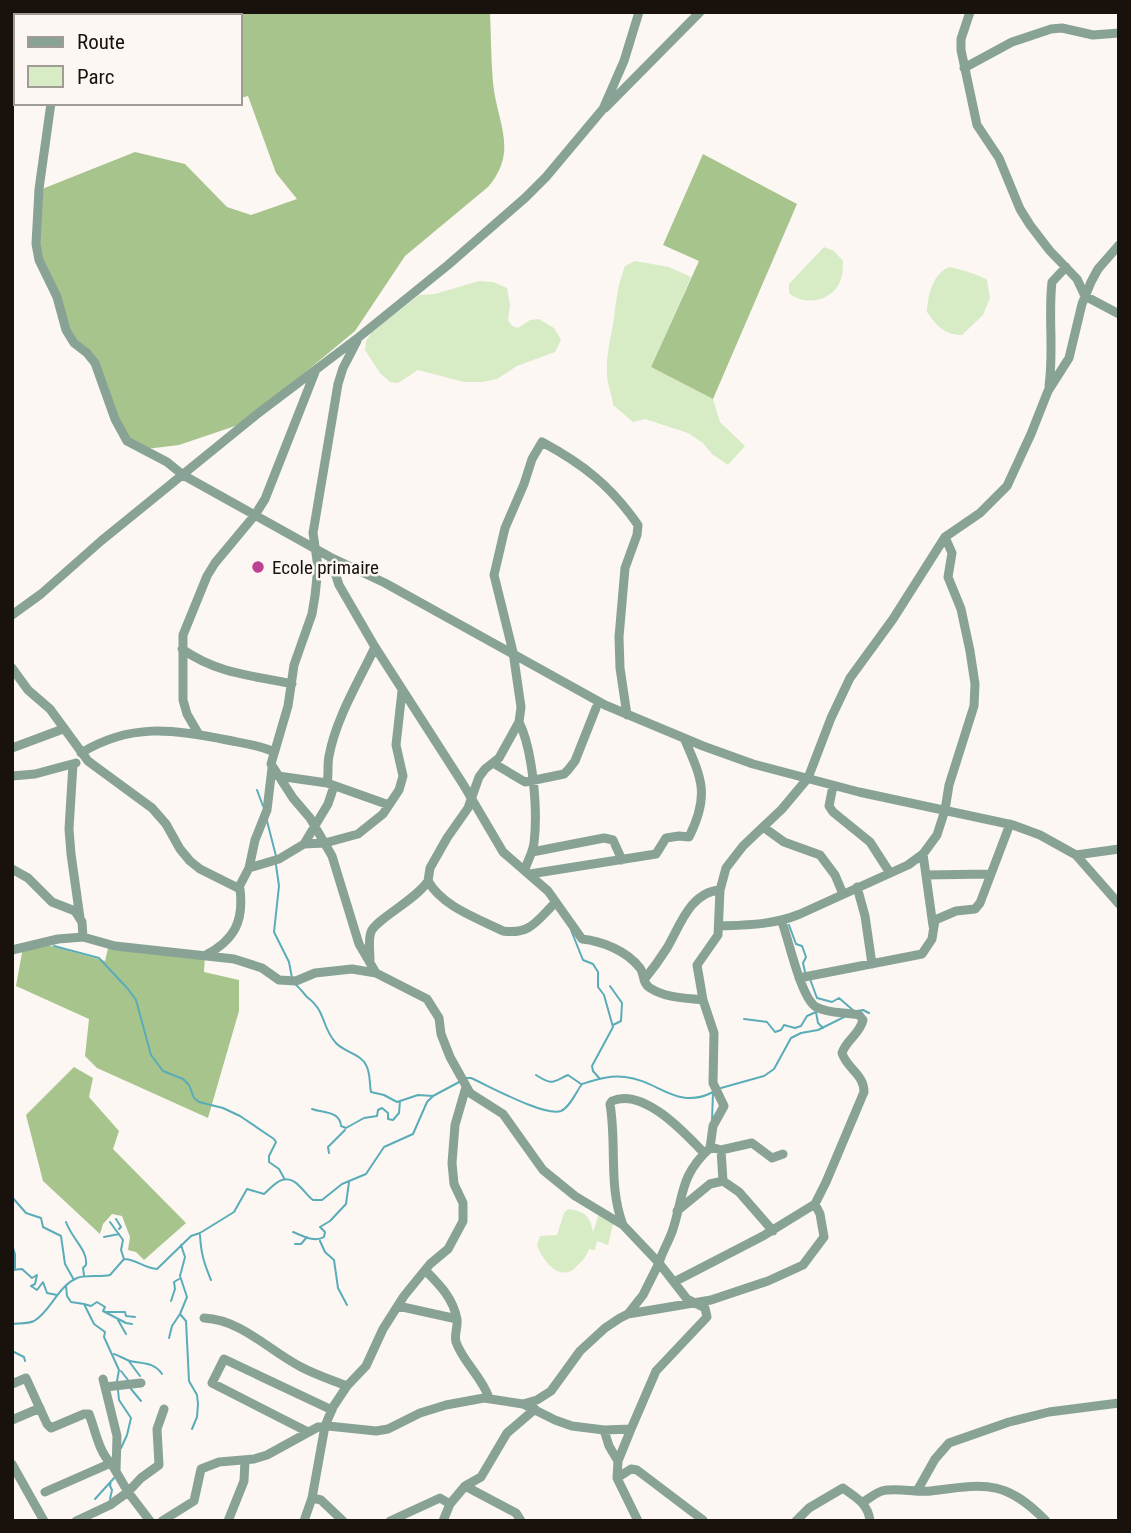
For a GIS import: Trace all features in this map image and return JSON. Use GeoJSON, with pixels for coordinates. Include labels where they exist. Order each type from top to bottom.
{"type":"FeatureCollection","features":[{"type":"Feature","properties":{"kind":"street"},"geometry":{"type":"LineString","coordinates":[[603,110],[624,61],[639,12]]}},
{"type":"Feature","properties":{"kind":"street"},"geometry":{"type":"LineString","coordinates":[[12,615],[41,594],[256,415],[448,265],[526,197],[603,110],[700,12]]}},
{"type":"Feature","properties":{"kind":"street"},"geometry":{"type":"LineString","coordinates":[[970,12],[961,39],[976,125],[999,158],[1020,209],[1030,225],[1077,279],[1085,296],[1119,314]]}},
{"type":"Feature","properties":{"kind":"street"},"geometry":{"type":"LineString","coordinates":[[964,68],[1012,42],[1051,29],[1062,28],[1093,35],[1119,33]]}},
{"type":"Feature","properties":{"kind":"street"},"geometry":{"type":"LineString","coordinates":[[51,105],[42,155],[38,203],[36,244],[39,260],[57,297],[66,330],[74,343],[95,363],[115,419],[127,442],[167,461],[183,475],[315,549],[385,583],[605,705],[753,765],[833,786],[1010,824],[1040,835],[1076,855],[1119,904]]}},
{"type":"Feature","properties":{"kind":"street"},"geometry":{"type":"LineString","coordinates":[[628,1314],[646,1289],[659,1263],[671,1235],[686,1178],[707,1150],[713,1126],[724,1106],[713,1083],[714,1033],[697,965],[716,941],[720,890],[726,868],[743,846],[808,778],[850,678],[893,619],[945,537],[980,513],[1007,486],[1048,391],[1074,348],[1085,296],[1098,269],[1119,246]]}},
{"type":"Feature","properties":{"kind":"street"},"geometry":{"type":"LineString","coordinates":[[1048,391],[1053,332],[1050,316],[1052,282],[1066,267]]}},
{"type":"Feature","properties":{"kind":"street"},"geometry":{"type":"LineString","coordinates":[[205,956],[221,947],[234,933],[241,905],[239,887],[249,868],[255,840],[269,802],[275,772],[274,752],[288,706],[294,665],[312,614],[318,579],[313,533],[338,384],[359,337]]}},
{"type":"Feature","properties":{"kind":"street"},"geometry":{"type":"LineString","coordinates":[[198,733],[183,700],[183,635],[207,576],[255,515],[269,491],[316,370]]}},
{"type":"Feature","properties":{"kind":"street"},"geometry":{"type":"LineString","coordinates":[[370,960],[370,936],[374,927],[421,892],[428,881],[430,868],[472,799],[479,777],[499,758],[519,722],[521,707],[513,652],[494,575],[505,528],[532,458],[542,442],[571,457],[593,473],[618,498],[638,525],[625,568],[620,637],[620,668],[627,715]]}},
{"type":"Feature","properties":{"kind":"street"},"geometry":{"type":"LineString","coordinates":[[719,926],[782,922],[908,865],[923,854],[937,835],[949,785],[975,706],[975,684],[961,609],[948,577],[952,553],[945,537]]}},
{"type":"Feature","properties":{"kind":"street"},"geometry":{"type":"LineString","coordinates":[[330,557],[339,585],[503,852],[548,891],[582,940],[596,940],[619,951],[639,967],[650,987],[668,996],[704,1000]]}},
{"type":"Feature","properties":{"kind":"street"},"geometry":{"type":"LineString","coordinates":[[249,868],[279,859],[304,844],[328,804],[328,759],[334,738],[375,646]]}},
{"type":"Feature","properties":{"kind":"street"},"geometry":{"type":"LineString","coordinates":[[182,649],[200,661],[245,677],[261,677],[292,684]]}},
{"type":"Feature","properties":{"kind":"street"},"geometry":{"type":"LineString","coordinates":[[12,667],[28,690],[50,709],[88,761],[152,808],[166,824],[180,849],[200,869],[224,883],[239,887]]}},
{"type":"Feature","properties":{"kind":"street"},"geometry":{"type":"LineString","coordinates":[[304,844],[325,843],[358,834],[374,822],[399,790],[403,776],[396,745],[402,691]]}},
{"type":"Feature","properties":{"kind":"street"},"geometry":{"type":"LineString","coordinates":[[493,763],[525,782],[564,774],[571,768],[596,709]]}},
{"type":"Feature","properties":{"kind":"street"},"geometry":{"type":"LineString","coordinates":[[519,722],[527,738],[532,780],[534,842],[527,872]]}},
{"type":"Feature","properties":{"kind":"street"},"geometry":{"type":"LineString","coordinates":[[12,748],[63,729]]}},
{"type":"Feature","properties":{"kind":"street"},"geometry":{"type":"LineString","coordinates":[[81,754],[101,741],[117,736],[165,730],[198,733],[274,752]]}},
{"type":"Feature","properties":{"kind":"street"},"geometry":{"type":"LineString","coordinates":[[527,872],[656,854],[668,837],[690,837],[702,809],[702,784],[684,738]]}},
{"type":"Feature","properties":{"kind":"street"},"geometry":{"type":"LineString","coordinates":[[12,776],[35,774],[88,761]]}},
{"type":"Feature","properties":{"kind":"street"},"geometry":{"type":"LineString","coordinates":[[73,764],[71,854],[83,937]]}},
{"type":"Feature","properties":{"kind":"street"},"geometry":{"type":"LineString","coordinates":[[275,772],[330,785],[389,804]]}},
{"type":"Feature","properties":{"kind":"street"},"geometry":{"type":"LineString","coordinates":[[275,772],[315,826],[332,856],[359,944],[376,973]]}},
{"type":"Feature","properties":{"kind":"street"},"geometry":{"type":"LineString","coordinates":[[833,786],[830,806],[833,812],[870,842],[890,873]]}},
{"type":"Feature","properties":{"kind":"street"},"geometry":{"type":"LineString","coordinates":[[799,978],[922,954],[932,939],[935,920],[946,914],[975,909],[985,894],[1010,824]]}},
{"type":"Feature","properties":{"kind":"street"},"geometry":{"type":"LineString","coordinates":[[763,827],[784,842],[820,855],[835,875],[843,894]]}},
{"type":"Feature","properties":{"kind":"street"},"geometry":{"type":"LineString","coordinates":[[532,852],[604,838],[613,840],[622,860]]}},
{"type":"Feature","properties":{"kind":"street"},"geometry":{"type":"LineString","coordinates":[[1076,855],[1119,849]]}},
{"type":"Feature","properties":{"kind":"street"},"geometry":{"type":"LineString","coordinates":[[923,854],[934,928]]}},
{"type":"Feature","properties":{"kind":"street"},"geometry":{"type":"LineString","coordinates":[[12,869],[28,878],[52,902],[71,908],[80,918]]}},
{"type":"Feature","properties":{"kind":"street"},"geometry":{"type":"LineString","coordinates":[[926,875],[990,874]]}},
{"type":"Feature","properties":{"kind":"street"},"geometry":{"type":"LineString","coordinates":[[428,881],[436,894],[446,902],[503,931],[522,932],[529,929],[556,902]]}},
{"type":"Feature","properties":{"kind":"street"},"geometry":{"type":"LineString","coordinates":[[857,887],[873,964]]}},
{"type":"Feature","properties":{"kind":"street"},"geometry":{"type":"LineString","coordinates":[[644,980],[667,948],[684,915],[707,892],[720,890]]}},
{"type":"Feature","properties":{"kind":"street"},"geometry":{"type":"LineString","coordinates":[[674,1282],[773,1231],[815,1204],[864,1092],[865,1086],[858,1073],[849,1067],[842,1054],[845,1045],[858,1032],[863,1020],[859,1015],[825,1011],[809,1001],[782,922]]}},
{"type":"Feature","properties":{"kind":"street"},"geometry":{"type":"LineString","coordinates":[[12,950],[58,939],[83,937],[114,946],[145,947],[234,959],[262,968],[273,977],[287,981],[296,981],[315,973],[352,968],[376,973],[428,999],[439,1018],[441,1034],[450,1057],[470,1093],[503,1114],[543,1170],[575,1196],[623,1225],[693,1303],[703,1306],[708,1317],[656,1371],[618,1461],[617,1478],[638,1521]]}},
{"type":"Feature","properties":{"kind":"street"},"geometry":{"type":"LineString","coordinates":[[304,1521],[312,1498],[325,1426],[332,1410],[347,1386],[366,1366],[383,1329],[398,1306],[425,1270],[448,1250],[463,1221],[463,1203],[454,1184],[452,1163],[455,1125],[466,1087]]}},
{"type":"Feature","properties":{"kind":"street"},"geometry":{"type":"LineString","coordinates":[[623,1225],[613,1187],[615,1134],[610,1104],[612,1101],[621,1099],[648,1106],[668,1117],[707,1150],[721,1150],[752,1143],[772,1158],[783,1154]]}},
{"type":"Feature","properties":{"kind":"street"},"geometry":{"type":"LineString","coordinates":[[721,1150],[723,1181]]}},
{"type":"Feature","properties":{"kind":"street"},"geometry":{"type":"LineString","coordinates":[[677,1211],[710,1184],[723,1181],[739,1192],[773,1231]]}},
{"type":"Feature","properties":{"kind":"street"},"geometry":{"type":"LineString","coordinates":[[523,1404],[537,1400],[551,1391],[585,1346],[605,1328],[628,1314],[733,1294],[803,1265],[824,1237],[820,1214],[815,1204]]}},
{"type":"Feature","properties":{"kind":"street"},"geometry":{"type":"LineString","coordinates":[[425,1270],[445,1291],[457,1319],[456,1341],[489,1398]]}},
{"type":"Feature","properties":{"kind":"street"},"geometry":{"type":"LineString","coordinates":[[398,1306],[457,1319]]}},
{"type":"Feature","properties":{"kind":"street"},"geometry":{"type":"LineString","coordinates":[[204,1318],[234,1324],[300,1367],[347,1386]]}},
{"type":"Feature","properties":{"kind":"street"},"geometry":{"type":"LineString","coordinates":[[308,1432],[212,1383],[224,1359],[332,1410]]}},
{"type":"Feature","properties":{"kind":"street"},"geometry":{"type":"LineString","coordinates":[[12,1384],[26,1378],[51,1428],[89,1414],[107,1460],[150,1521]]}},
{"type":"Feature","properties":{"kind":"street"},"geometry":{"type":"LineString","coordinates":[[114,1468],[117,1436],[104,1383],[141,1383]]}},
{"type":"Feature","properties":{"kind":"street"},"geometry":{"type":"LineString","coordinates":[[162,1521],[196,1500],[202,1468],[219,1462],[245,1460],[274,1452],[308,1432],[325,1426],[376,1432],[446,1405],[489,1398],[523,1404],[572,1426],[604,1430],[631,1429]]}},
{"type":"Feature","properties":{"kind":"street"},"geometry":{"type":"LineString","coordinates":[[917,1491],[935,1459],[949,1443],[1009,1422],[1049,1412],[1119,1403]]}},
{"type":"Feature","properties":{"kind":"street"},"geometry":{"type":"LineString","coordinates":[[12,1420],[40,1408]]}},
{"type":"Feature","properties":{"kind":"street"},"geometry":{"type":"LineString","coordinates":[[76,1521],[92,1518],[159,1465],[157,1429],[164,1409]]}},
{"type":"Feature","properties":{"kind":"street"},"geometry":{"type":"LineString","coordinates":[[443,1521],[450,1504],[465,1486],[481,1477],[507,1433],[535,1409]]}},
{"type":"Feature","properties":{"kind":"street"},"geometry":{"type":"LineString","coordinates":[[604,1430],[618,1461]]}},
{"type":"Feature","properties":{"kind":"street"},"geometry":{"type":"LineString","coordinates":[[228,1521],[244,1482],[245,1460]]}},
{"type":"Feature","properties":{"kind":"street"},"geometry":{"type":"LineString","coordinates":[[12,1464],[44,1521]]}},
{"type":"Feature","properties":{"kind":"street"},"geometry":{"type":"LineString","coordinates":[[45,1492],[114,1468]]}},
{"type":"Feature","properties":{"kind":"street"},"geometry":{"type":"LineString","coordinates":[[617,1478],[631,1469],[637,1470],[704,1521]]}},
{"type":"Feature","properties":{"kind":"street"},"geometry":{"type":"LineString","coordinates":[[465,1486],[516,1513],[522,1521]]}},
{"type":"Feature","properties":{"kind":"street"},"geometry":{"type":"LineString","coordinates":[[863,1502],[883,1491],[931,1491],[958,1486],[985,1486],[1009,1491],[1031,1506],[1046,1521]]}},
{"type":"Feature","properties":{"kind":"street"},"geometry":{"type":"LineString","coordinates":[[802,1520],[822,1499],[843,1488],[863,1502],[870,1521]]}},
{"type":"Feature","properties":{"kind":"street"},"geometry":{"type":"LineString","coordinates":[[312,1498],[321,1500],[343,1521]]}},
{"type":"Feature","properties":{"kind":"street"},"geometry":{"type":"LineString","coordinates":[[390,1521],[440,1499],[450,1504]]}},
{"type":"Feature","properties":{"kind":"street"},"geometry":{"type":"LineString","coordinates":[[308,1509],[314,1521]]}},
{"type":"Feature","properties":{"kind":"green space"},"geometry":{"type":"Polygon","coordinates":[[[140,12],[490,12],[493,83],[504,137],[502,161],[488,187],[405,256],[355,331],[244,423],[179,445],[146,449],[128,440],[96,362],[75,342],[39,260],[42,189],[135,152],[185,164],[227,207],[251,215],[297,199],[276,173],[248,96],[242,98],[242,14],[140,12]]]}},
{"type":"Feature","properties":{"kind":"green space"},"geometry":{"type":"Polygon","coordinates":[[[703,154],[797,204],[713,399],[651,367],[699,261],[663,245],[703,154]]]}},
{"type":"Feature","properties":{"kind":"green space"},"geometry":{"type":"Polygon","coordinates":[[[824,247],[834,251],[843,261],[842,277],[837,286],[826,297],[818,300],[803,300],[789,293],[789,284],[824,247]]]}},
{"type":"Feature","properties":{"kind":"green space"},"geometry":{"type":"Polygon","coordinates":[[[635,261],[669,267],[691,277],[651,367],[713,399],[720,422],[745,446],[728,465],[688,433],[645,419],[633,422],[613,405],[607,377],[607,359],[625,266],[635,261]]]}},
{"type":"Feature","properties":{"kind":"green space"},"geometry":{"type":"Polygon","coordinates":[[[949,267],[987,280],[990,298],[983,315],[962,335],[941,328],[927,312],[932,285],[939,274],[949,267]]]}},
{"type":"Feature","properties":{"kind":"green space"},"geometry":{"type":"Polygon","coordinates":[[[479,281],[493,282],[507,288],[510,305],[508,320],[512,326],[518,328],[530,320],[539,319],[554,328],[561,340],[555,352],[517,366],[497,379],[483,382],[464,382],[418,370],[398,383],[390,382],[380,373],[365,350],[366,341],[372,332],[419,295],[435,294],[479,281]]]}},
{"type":"Feature","properties":{"kind":"green space"},"geometry":{"type":"Polygon","coordinates":[[[44,944],[105,961],[109,944],[157,947],[205,955],[204,972],[239,980],[239,1011],[208,1118],[97,1068],[85,1056],[89,1019],[16,986],[23,947],[44,944]]]}},
{"type":"Feature","properties":{"kind":"green space"},"geometry":{"type":"Polygon","coordinates":[[[74,1067],[93,1078],[89,1097],[119,1131],[113,1149],[186,1223],[144,1260],[136,1252],[128,1250],[130,1237],[122,1216],[112,1214],[103,1224],[100,1234],[43,1181],[26,1115],[74,1067]]]}},
{"type":"Feature","properties":{"kind":"green space"},"geometry":{"type":"Polygon","coordinates":[[[568,1209],[586,1215],[593,1232],[600,1211],[614,1220],[608,1245],[597,1241],[595,1250],[589,1249],[575,1268],[563,1273],[547,1263],[537,1245],[540,1236],[557,1235],[564,1213],[568,1209]]]}},
{"type":"Feature","properties":{"kind":"waterway"},"geometry":{"type":"LineString","coordinates":[[257,790],[263,806]]}},
{"type":"Feature","properties":{"kind":"waterway"},"geometry":{"type":"LineString","coordinates":[[267,821],[276,856]]}},
{"type":"Feature","properties":{"kind":"waterway"},"geometry":{"type":"LineString","coordinates":[[276,865],[279,886],[274,932],[289,962],[292,978]]}},
{"type":"Feature","properties":{"kind":"waterway"},"geometry":{"type":"LineString","coordinates":[[789,925],[796,944],[802,946],[806,957],[803,963],[805,972]]}},
{"type":"Feature","properties":{"kind":"waterway"},"geometry":{"type":"LineString","coordinates":[[571,930],[583,960],[593,964],[598,972],[598,987],[604,995],[613,1027],[592,1066],[600,1079]]}},
{"type":"Feature","properties":{"kind":"waterway"},"geometry":{"type":"LineString","coordinates":[[54,946],[99,958],[136,1000],[151,1055],[163,1071],[183,1079],[199,1102],[240,1116],[274,1139],[276,1142],[269,1162],[279,1169],[284,1178]]}},
{"type":"Feature","properties":{"kind":"waterway"},"geometry":{"type":"LineString","coordinates":[[810,979],[817,998],[832,1002],[839,998],[854,1011]]}},
{"type":"Feature","properties":{"kind":"waterway"},"geometry":{"type":"LineString","coordinates":[[296,985],[318,1008],[336,1043],[364,1061],[369,1072],[371,1092],[397,1102],[418,1095],[433,1096]]}},
{"type":"Feature","properties":{"kind":"waterway"},"geometry":{"type":"LineString","coordinates":[[610,986],[622,1003],[621,1021],[613,1025]]}},
{"type":"Feature","properties":{"kind":"waterway"},"geometry":{"type":"LineString","coordinates":[[857,1011],[869,1013]]}},
{"type":"Feature","properties":{"kind":"waterway"},"geometry":{"type":"LineString","coordinates":[[744,1019],[767,1022],[775,1032],[781,1030],[784,1025],[795,1028],[801,1026],[807,1016],[816,1012],[818,1023],[823,1028]]}},
{"type":"Feature","properties":{"kind":"waterway"},"geometry":{"type":"LineString","coordinates":[[721,1088],[764,1076],[774,1069],[791,1038],[818,1030],[846,1016]]}},
{"type":"Feature","properties":{"kind":"waterway"},"geometry":{"type":"LineString","coordinates":[[536,1075],[552,1082],[568,1075],[581,1084]]}},
{"type":"Feature","properties":{"kind":"waterway"},"geometry":{"type":"LineString","coordinates":[[466,1078],[553,1112],[561,1111],[567,1106],[582,1084],[608,1077],[637,1079],[668,1093],[689,1098],[713,1092]]}},
{"type":"Feature","properties":{"kind":"waterway"},"geometry":{"type":"LineString","coordinates":[[12,1324],[34,1321],[70,1282],[80,1277],[110,1275],[124,1259],[157,1269],[191,1236],[234,1212],[247,1189],[264,1194],[277,1182],[287,1179],[296,1183],[313,1200],[322,1200],[342,1184],[366,1174],[384,1147],[413,1134],[427,1102],[461,1081]]}},
{"type":"Feature","properties":{"kind":"waterway"},"geometry":{"type":"LineString","coordinates":[[712,1121],[713,1092]]}},
{"type":"Feature","properties":{"kind":"waterway"},"geometry":{"type":"LineString","coordinates":[[312,1109],[334,1115],[341,1126],[346,1128],[364,1118],[377,1116],[378,1110],[382,1108],[388,1113],[388,1119],[393,1120],[399,1113],[400,1101]]}},
{"type":"Feature","properties":{"kind":"waterway"},"geometry":{"type":"LineString","coordinates":[[329,1153],[328,1147],[345,1130]]}},
{"type":"Feature","properties":{"kind":"waterway"},"geometry":{"type":"LineString","coordinates":[[293,1232],[313,1239],[324,1237],[325,1232],[320,1227],[330,1221],[346,1204],[349,1182]]}},
{"type":"Feature","properties":{"kind":"waterway"},"geometry":{"type":"LineString","coordinates":[[12,1197],[26,1213],[41,1218],[43,1227],[61,1236],[65,1264],[74,1280]]}},
{"type":"Feature","properties":{"kind":"waterway"},"geometry":{"type":"LineString","coordinates":[[116,1219],[121,1227],[119,1229]]}},
{"type":"Feature","properties":{"kind":"waterway"},"geometry":{"type":"LineString","coordinates":[[66,1222],[85,1254],[84,1275]]}},
{"type":"Feature","properties":{"kind":"waterway"},"geometry":{"type":"LineString","coordinates":[[110,1222],[123,1240],[121,1250],[124,1259]]}},
{"type":"Feature","properties":{"kind":"waterway"},"geometry":{"type":"LineString","coordinates":[[104,1237],[119,1234]]}},
{"type":"Feature","properties":{"kind":"waterway"},"geometry":{"type":"LineString","coordinates":[[200,1235],[203,1258],[211,1280]]}},
{"type":"Feature","properties":{"kind":"waterway"},"geometry":{"type":"LineString","coordinates":[[295,1244],[301,1244],[307,1237]]}},
{"type":"Feature","properties":{"kind":"waterway"},"geometry":{"type":"LineString","coordinates":[[320,1241],[325,1252],[334,1260],[338,1288],[347,1305]]}},
{"type":"Feature","properties":{"kind":"waterway"},"geometry":{"type":"LineString","coordinates":[[12,1245],[15,1268]]}},
{"type":"Feature","properties":{"kind":"waterway"},"geometry":{"type":"LineString","coordinates":[[181,1245],[185,1257],[180,1276],[187,1297],[180,1314],[186,1321],[189,1381],[197,1395],[198,1404],[192,1429]]}},
{"type":"Feature","properties":{"kind":"waterway"},"geometry":{"type":"LineString","coordinates":[[12,1270],[22,1269],[32,1278],[37,1275],[35,1284],[31,1286],[37,1290],[43,1282],[47,1293],[57,1295]]}},
{"type":"Feature","properties":{"kind":"waterway"},"geometry":{"type":"LineString","coordinates":[[171,1301],[174,1282],[179,1279]]}},
{"type":"Feature","properties":{"kind":"waterway"},"geometry":{"type":"LineString","coordinates":[[66,1286],[71,1302],[84,1304],[94,1324],[105,1332],[104,1337],[119,1370],[117,1381]]}},
{"type":"Feature","properties":{"kind":"waterway"},"geometry":{"type":"LineString","coordinates":[[84,1304],[91,1306],[97,1302],[105,1307],[103,1311],[132,1324]]}},
{"type":"Feature","properties":{"kind":"waterway"},"geometry":{"type":"LineString","coordinates":[[105,1312],[125,1312],[126,1316],[135,1317]]}},
{"type":"Feature","properties":{"kind":"waterway"},"geometry":{"type":"LineString","coordinates":[[169,1338],[172,1326],[180,1314]]}},
{"type":"Feature","properties":{"kind":"waterway"},"geometry":{"type":"LineString","coordinates":[[118,1320],[126,1334]]}},
{"type":"Feature","properties":{"kind":"waterway"},"geometry":{"type":"LineString","coordinates":[[12,1351],[24,1357],[25,1361]]}},
{"type":"Feature","properties":{"kind":"waterway"},"geometry":{"type":"LineString","coordinates":[[114,1354],[130,1361],[152,1365],[162,1374]]}},
{"type":"Feature","properties":{"kind":"waterway"},"geometry":{"type":"LineString","coordinates":[[128,1360],[140,1376]]}},
{"type":"Feature","properties":{"kind":"waterway"},"geometry":{"type":"LineString","coordinates":[[121,1371],[128,1380]]}},
{"type":"Feature","properties":{"kind":"waterway"},"geometry":{"type":"LineString","coordinates":[[131,1389],[141,1401]]}},
{"type":"Feature","properties":{"kind":"waterway"},"geometry":{"type":"LineString","coordinates":[[118,1390],[119,1400],[131,1418],[121,1448]]}},
{"type":"Feature","properties":{"kind":"waterway"},"geometry":{"type":"LineString","coordinates":[[95,1499],[115,1477]]}},
{"type":"Feature","properties":{"kind":"waterway"},"geometry":{"type":"LineString","coordinates":[[110,1499],[111,1481]]}},
{"type":"Feature","properties":{"kind":"place","name":"Ecole primaire"},"geometry":{"type":"Point","coordinates":[258,567]}}]}
